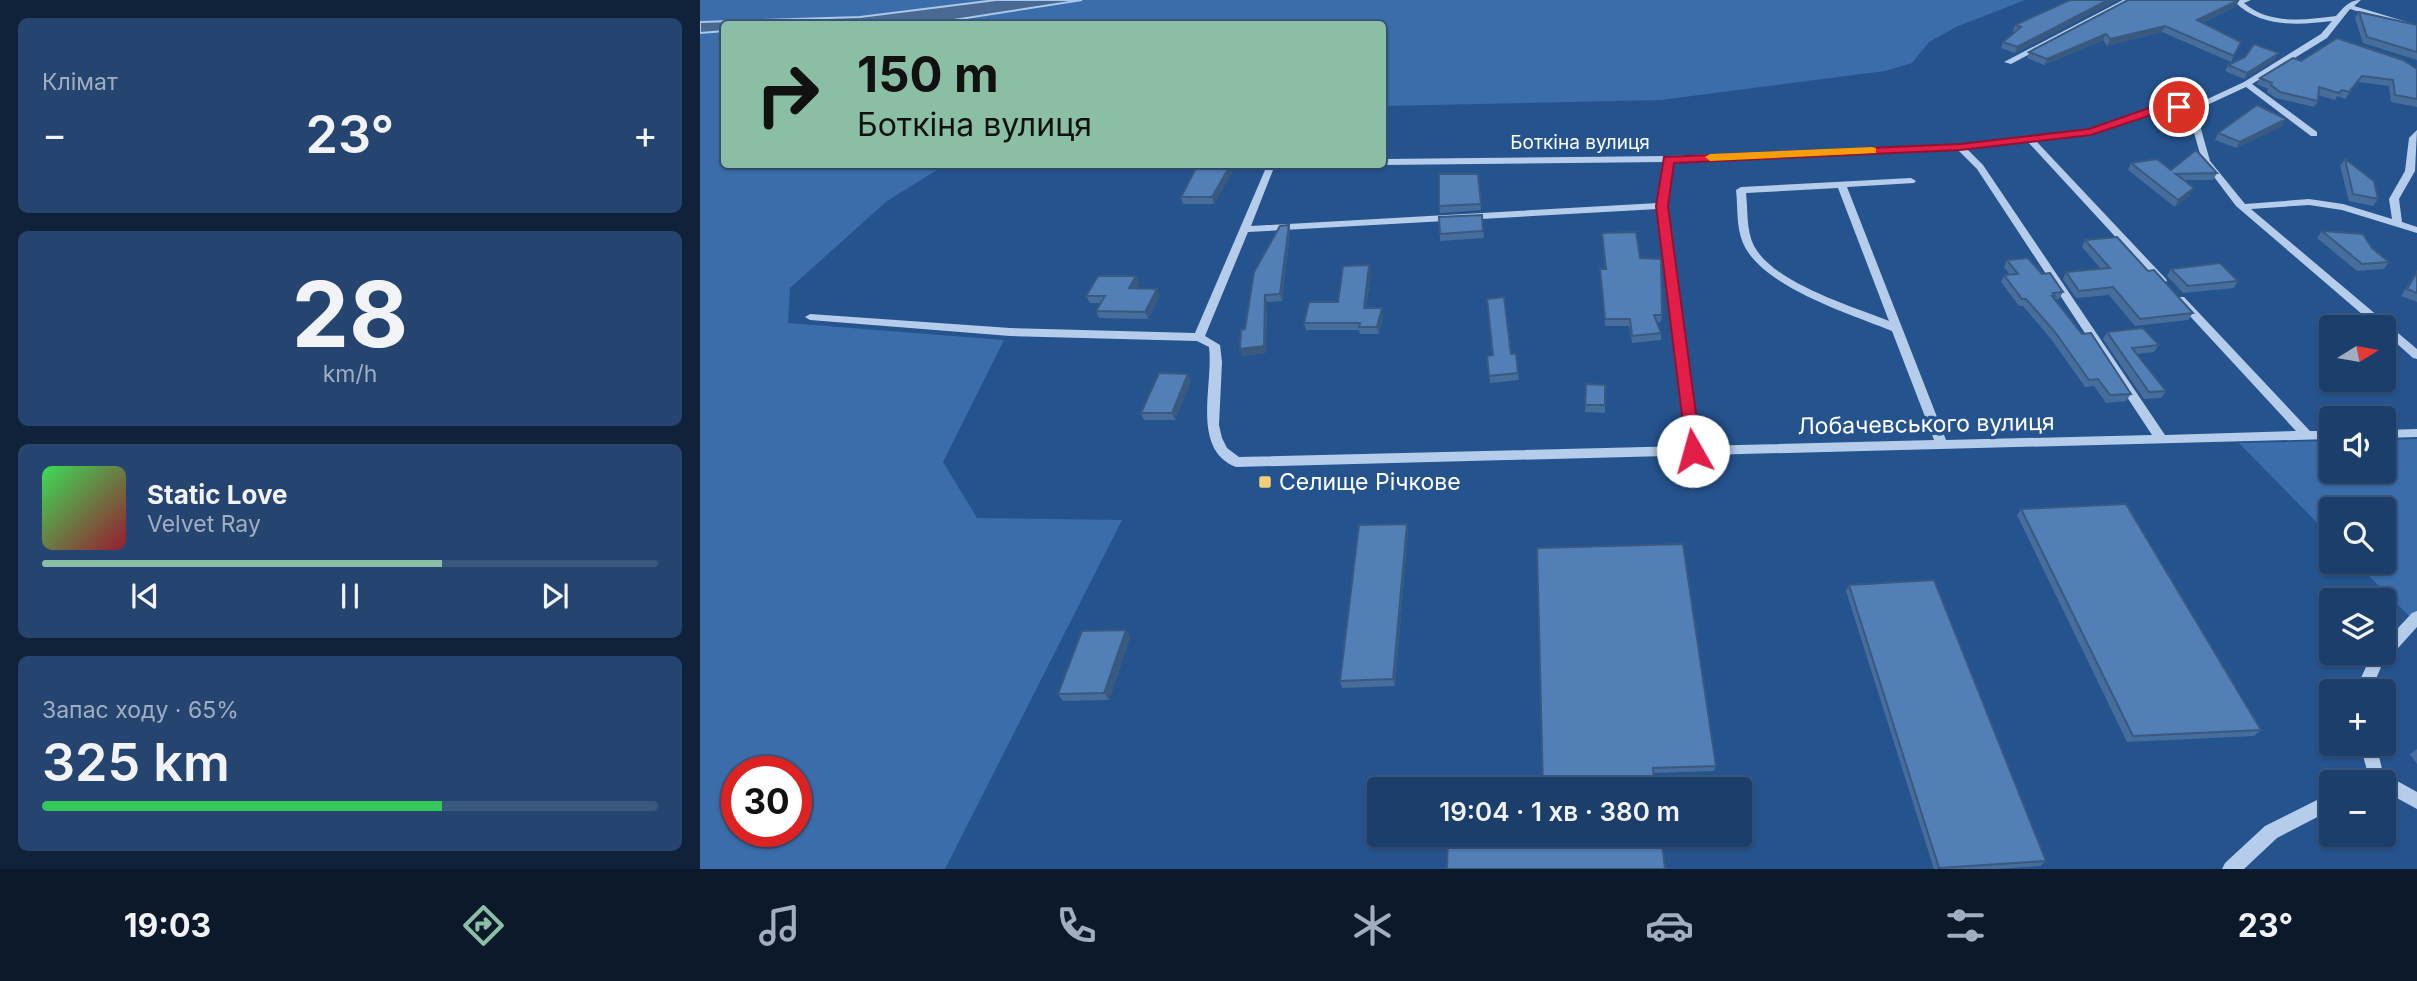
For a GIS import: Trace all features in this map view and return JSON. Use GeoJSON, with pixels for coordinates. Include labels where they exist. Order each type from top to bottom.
{"type":"FeatureCollection","features":[{"type":"Feature","properties":{"kind":"street"},"geometry":{"type":"LineString","coordinates":[[2008,62],[2128,0]]}},
{"type":"Feature","properties":{"kind":"street"},"geometry":{"type":"LineString","coordinates":[[2248,0],[2239,2],[2247,11],[2295,24],[2339,18]]}},
{"type":"Feature","properties":{"kind":"street"},"geometry":{"type":"LineString","coordinates":[[2029,138],[2091,132],[2156,110],[2203,104],[2247,84],[2325,36],[2348,6],[2358,0]]}},
{"type":"Feature","properties":{"kind":"street"},"geometry":{"type":"LineString","coordinates":[[2348,6],[2417,27]]}},
{"type":"Feature","properties":{"kind":"street"},"geometry":{"type":"LineString","coordinates":[[2325,36],[2337,40]]}},
{"type":"Feature","properties":{"kind":"street"},"geometry":{"type":"LineString","coordinates":[[2247,84],[2314,134]]}},
{"type":"Feature","properties":{"kind":"street"},"geometry":{"type":"LineString","coordinates":[[2203,104],[2197,129],[2206,161],[2243,207],[2417,355]]}},
{"type":"Feature","properties":{"kind":"street"},"geometry":{"type":"LineString","coordinates":[[2397,222],[2394,199],[2410,171],[2413,138],[2417,133]]}},
{"type":"Feature","properties":{"kind":"street"},"geometry":{"type":"LineString","coordinates":[[2029,138],[2307,436]]}},
{"type":"Feature","properties":{"kind":"street","name":"Боткіна вулиця"},"geometry":{"type":"LineString","coordinates":[[1386,162],[1668,159],[1960,147],[2029,138]]}},
{"type":"Feature","properties":{"kind":"street"},"geometry":{"type":"LineString","coordinates":[[1960,147],[1980,166],[2161,439]]}},
{"type":"Feature","properties":{"kind":"street"},"geometry":{"type":"LineString","coordinates":[[1668,159],[1662,206],[1693,451]]}},
{"type":"Feature","properties":{"kind":"street"},"geometry":{"type":"LineString","coordinates":[[810,317],[1010,332],[1199,337],[1270,168]]}},
{"type":"Feature","properties":{"kind":"street"},"geometry":{"type":"LineString","coordinates":[[1897,329],[1782,279],[1759,261],[1748,244],[1741,190],[1911,181]]}},
{"type":"Feature","properties":{"kind":"street"},"geometry":{"type":"LineString","coordinates":[[1841,184],[1942,445]]}},
{"type":"Feature","properties":{"kind":"street"},"geometry":{"type":"LineString","coordinates":[[2243,207],[2309,202],[2343,207],[2417,230]]}},
{"type":"Feature","properties":{"kind":"street"},"geometry":{"type":"LineString","coordinates":[[1244,229],[1662,206]]}},
{"type":"Feature","properties":{"kind":"street","name":"Лобачевського вулиця"},"geometry":{"type":"LineString","coordinates":[[1199,337],[1214,345],[1218,363],[1212,431],[1219,452],[1236,462],[2319,436]]}},
{"type":"Feature","properties":{"kind":"street"},"geometry":{"type":"LineString","coordinates":[[2396,434],[2417,433]]}},
{"type":"Feature","properties":{"kind":"street"},"geometry":{"type":"LineString","coordinates":[[2368,679],[2375,663],[2417,617]]}},
{"type":"Feature","properties":{"kind":"street"},"geometry":{"type":"LineString","coordinates":[[2396,791],[2417,801]]}},
{"type":"Feature","properties":{"kind":"street"},"geometry":{"type":"LineString","coordinates":[[2231,869],[2271,832],[2319,808]]}},
{"type":"Feature","properties":{"kind":"shaded area"},"geometry":{"type":"Polygon","coordinates":[[[700,0],[996,0],[860,17],[700,22],[700,0]]]}},
{"type":"Feature","properties":{"kind":"shaded area"},"geometry":{"type":"Polygon","coordinates":[[[996,0],[1082,0],[947,21],[732,21],[860,17],[996,0]]]}},
{"type":"Feature","properties":{"kind":"shaded area"},"geometry":{"type":"Polygon","coordinates":[[[1082,0],[2025,0],[1956,27],[1929,42],[1912,63],[1885,71],[1661,100],[1386,106],[1386,21],[947,21],[1082,0]]]}},
{"type":"Feature","properties":{"kind":"shaded area"},"geometry":{"type":"Polygon","coordinates":[[[721,21],[721,31],[700,33],[700,22],[721,21]]]}},
{"type":"Feature","properties":{"kind":"shaded area"},"geometry":{"type":"Polygon","coordinates":[[[721,31],[721,168],[940,168],[887,201],[790,288],[788,323],[1004,340],[943,462],[977,518],[1122,520],[945,869],[700,869],[700,33],[721,31]]]}},
{"type":"Feature","properties":{"kind":"shaded area"},"geometry":{"type":"Polygon","coordinates":[[[2417,439],[2417,624],[2396,603],[2396,588],[2381,588],[2367,574],[2396,574],[2396,497],[2319,497],[2319,525],[2239,443],[2319,441],[2319,483],[2396,483],[2396,440],[2417,439]]]}},
{"type":"Feature","properties":{"kind":"building"},"geometry":{"type":"Polygon","coordinates":[[[2070,0],[2108,0],[2017,47],[2003,42],[2021,27],[2015,25],[2070,0]]]}},
{"type":"Feature","properties":{"kind":"building"},"geometry":{"type":"Polygon","coordinates":[[[2128,0],[2239,0],[2197,20],[2241,42],[2234,56],[2165,26],[2110,39],[2106,34],[2047,59],[2029,52],[2128,0]]]}},
{"type":"Feature","properties":{"kind":"building"},"geometry":{"type":"Polygon","coordinates":[[[2359,12],[2417,25],[2417,52],[2367,37],[2359,12]]]}},
{"type":"Feature","properties":{"kind":"building"},"geometry":{"type":"Polygon","coordinates":[[[2337,38],[2403,60],[2417,69],[2417,99],[2395,95],[2393,80],[2362,76],[2349,92],[2342,90],[2339,93],[2319,87],[2318,101],[2280,92],[2272,83],[2260,78],[2293,58],[2301,61],[2337,38]]]}},
{"type":"Feature","properties":{"kind":"building"},"geometry":{"type":"Polygon","coordinates":[[[2254,44],[2279,53],[2247,73],[2228,65],[2245,57],[2254,44]]]}},
{"type":"Feature","properties":{"kind":"building"},"geometry":{"type":"Polygon","coordinates":[[[2257,105],[2286,119],[2240,142],[2218,133],[2257,105]]]}},
{"type":"Feature","properties":{"kind":"building"},"geometry":{"type":"Polygon","coordinates":[[[2196,150],[2217,173],[2176,174],[2194,188],[2178,200],[2131,163],[2157,159],[2171,170],[2196,150]]]}},
{"type":"Feature","properties":{"kind":"building"},"geometry":{"type":"Polygon","coordinates":[[[2345,159],[2374,181],[2378,199],[2353,194],[2345,159]]]}},
{"type":"Feature","properties":{"kind":"building"},"geometry":{"type":"Polygon","coordinates":[[[1196,168],[1229,168],[1212,197],[1181,197],[1196,168]]]}},
{"type":"Feature","properties":{"kind":"building"},"geometry":{"type":"Polygon","coordinates":[[[1439,174],[1478,174],[1481,204],[1439,206],[1439,174]]]}},
{"type":"Feature","properties":{"kind":"building"},"geometry":{"type":"Polygon","coordinates":[[[1482,215],[1483,231],[1440,234],[1439,217],[1482,215]]]}},
{"type":"Feature","properties":{"kind":"building"},"geometry":{"type":"Polygon","coordinates":[[[1289,225],[1280,294],[1265,295],[1264,346],[1240,349],[1241,330],[1245,329],[1254,272],[1280,226],[1289,225]]]}},
{"type":"Feature","properties":{"kind":"building"},"geometry":{"type":"Polygon","coordinates":[[[2322,231],[2363,234],[2372,248],[2389,262],[2362,264],[2322,231]]]}},
{"type":"Feature","properties":{"kind":"building"},"geometry":{"type":"Polygon","coordinates":[[[1636,232],[1640,258],[1661,259],[1662,315],[1654,315],[1661,333],[1632,336],[1630,319],[1605,319],[1600,269],[1606,269],[1602,233],[1636,232]]]}},
{"type":"Feature","properties":{"kind":"building"},"geometry":{"type":"Polygon","coordinates":[[[2117,237],[2148,271],[2154,270],[2193,313],[2140,319],[2113,287],[2079,291],[2066,272],[2110,268],[2085,240],[2117,237]]]}},
{"type":"Feature","properties":{"kind":"building"},"geometry":{"type":"Polygon","coordinates":[[[2028,258],[2042,274],[2050,273],[2063,292],[2053,293],[2055,296],[2052,296],[2082,334],[2091,333],[2131,394],[2110,395],[2098,379],[2089,380],[2055,332],[2026,299],[2022,299],[2004,275],[2018,274],[2007,260],[2028,258]]]}},
{"type":"Feature","properties":{"kind":"building"},"geometry":{"type":"Polygon","coordinates":[[[2220,263],[2238,281],[2188,286],[2171,269],[2220,263]]]}},
{"type":"Feature","properties":{"kind":"building"},"geometry":{"type":"Polygon","coordinates":[[[1369,265],[1364,308],[1382,308],[1377,327],[1359,327],[1360,323],[1304,323],[1309,302],[1338,302],[1343,266],[1369,265]]]}},
{"type":"Feature","properties":{"kind":"building"},"geometry":{"type":"Polygon","coordinates":[[[2417,272],[2417,293],[2407,289],[2417,272]]]}},
{"type":"Feature","properties":{"kind":"building"},"geometry":{"type":"Polygon","coordinates":[[[1098,276],[1136,276],[1129,288],[1157,289],[1145,312],[1096,311],[1105,296],[1086,296],[1098,276]]]}},
{"type":"Feature","properties":{"kind":"building"},"geometry":{"type":"Polygon","coordinates":[[[1504,297],[1511,354],[1516,353],[1518,373],[1489,376],[1487,356],[1493,355],[1487,299],[1504,297]]]}},
{"type":"Feature","properties":{"kind":"building"},"geometry":{"type":"Polygon","coordinates":[[[2143,328],[2159,345],[2132,348],[2166,391],[2149,392],[2107,332],[2143,328]]]}},
{"type":"Feature","properties":{"kind":"building"},"geometry":{"type":"Polygon","coordinates":[[[1159,373],[1188,374],[1172,413],[1141,413],[1159,373]]]}},
{"type":"Feature","properties":{"kind":"building"},"geometry":{"type":"Polygon","coordinates":[[[1586,384],[1605,385],[1605,405],[1585,405],[1586,384]]]}},
{"type":"Feature","properties":{"kind":"building"},"geometry":{"type":"Polygon","coordinates":[[[2126,504],[2261,730],[2133,736],[2021,509],[2126,504]]]}},
{"type":"Feature","properties":{"kind":"building"},"geometry":{"type":"Polygon","coordinates":[[[1407,524],[1393,679],[1340,681],[1359,525],[1407,524]]]}},
{"type":"Feature","properties":{"kind":"building"},"geometry":{"type":"Polygon","coordinates":[[[1683,544],[1716,766],[1653,768],[1654,777],[1543,777],[1537,548],[1683,544]]]}},
{"type":"Feature","properties":{"kind":"building"},"geometry":{"type":"Polygon","coordinates":[[[1934,580],[2046,861],[1939,868],[1849,585],[1934,580]]]}},
{"type":"Feature","properties":{"kind":"building"},"geometry":{"type":"Polygon","coordinates":[[[1126,630],[1104,693],[1058,694],[1082,631],[1126,630]]]}},
{"type":"Feature","properties":{"kind":"building"},"geometry":{"type":"Polygon","coordinates":[[[1448,847],[1662,847],[1665,869],[1447,869],[1448,847]]]}},
{"type":"Feature","properties":{"kind":"slow traffic"},"geometry":{"type":"LineString","coordinates":[[1710,157],[1872,151]]}},
{"type":"Feature","properties":{"kind":"place","name":"Селище Річкове"},"geometry":{"type":"Point","coordinates":[1265,482]}},
{"type":"Feature","properties":{"kind":"route"},"geometry":{"type":"LineString","coordinates":[[1693,451],[1662,206],[1668,159],[1960,147],[2091,132],[2156,110],[2179,107]]}}]}
